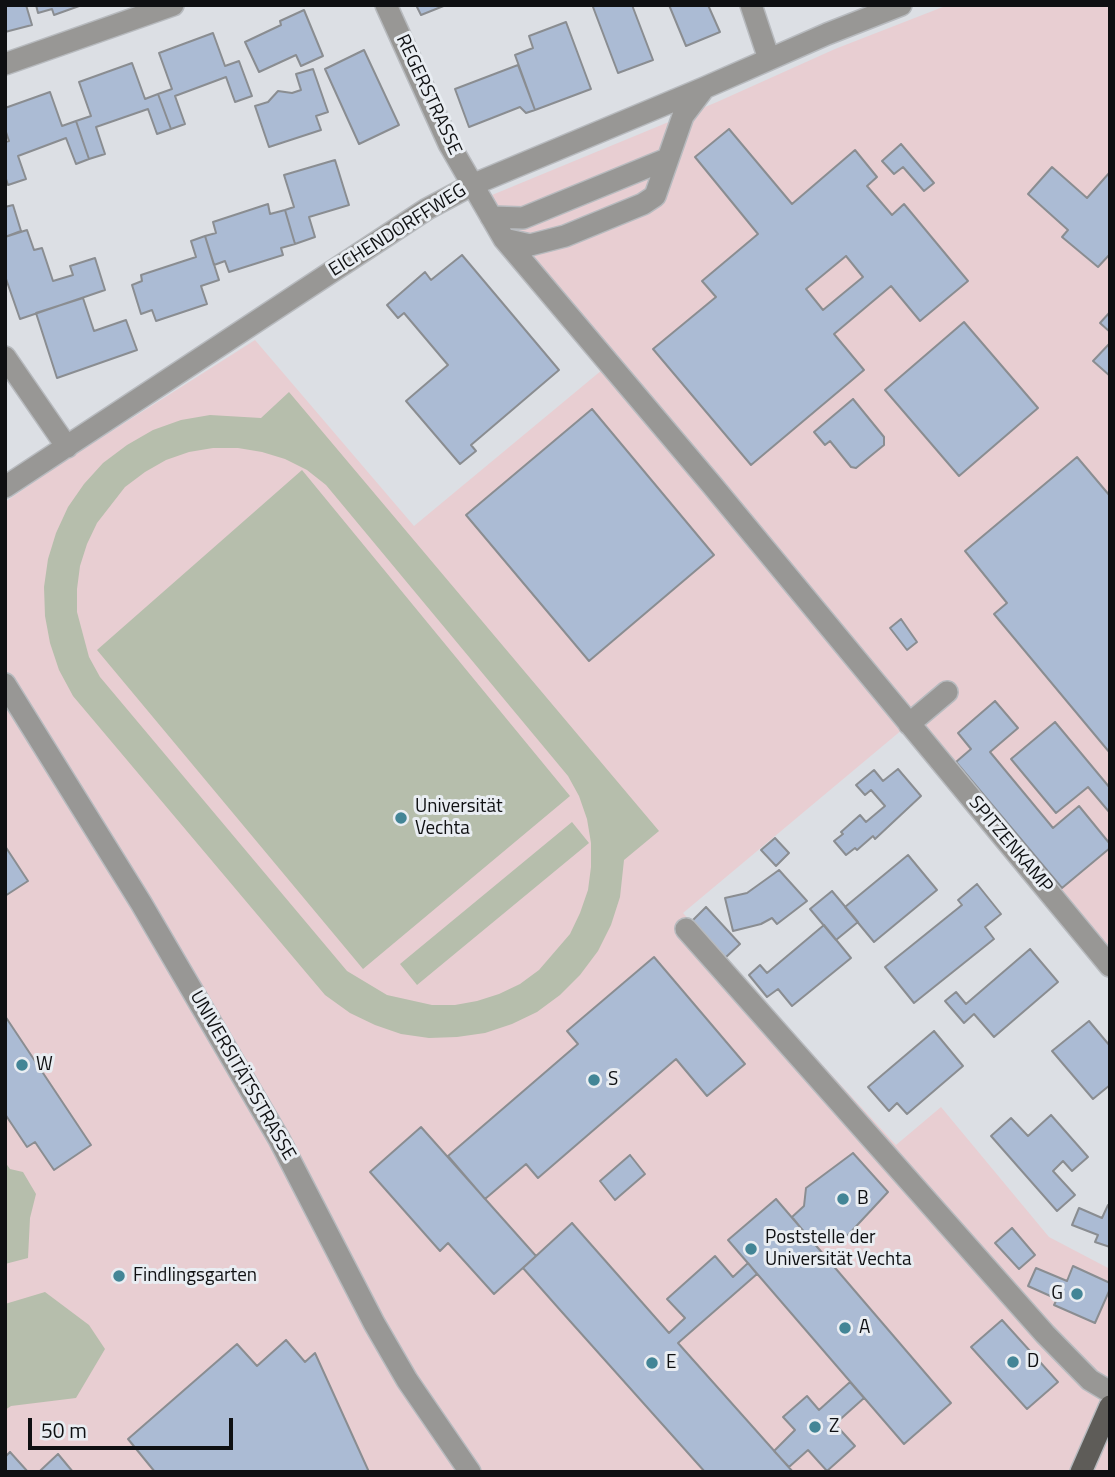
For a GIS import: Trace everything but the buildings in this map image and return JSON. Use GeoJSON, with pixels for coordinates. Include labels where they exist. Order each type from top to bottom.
{"type":"FeatureCollection","features":[{"type":"Feature","properties":{"kind":"main road"},"geometry":{"type":"LineString","coordinates":[[1081,1472],[1110,1406]]}},
{"type":"Feature","properties":{"kind":"street"},"geometry":{"type":"LineString","coordinates":[[5,64],[173,5]]}},
{"type":"Feature","properties":{"kind":"street","name":"REGERSTRASSE"},"geometry":{"type":"LineString","coordinates":[[386,5],[449,144],[504,239]]}},
{"type":"Feature","properties":{"kind":"street"},"geometry":{"type":"LineString","coordinates":[[751,5],[769,59]]}},
{"type":"Feature","properties":{"kind":"street","name":"EICHENDORFFWEG"},"geometry":{"type":"LineString","coordinates":[[5,487],[426,209],[472,185],[901,5]]}},
{"type":"Feature","properties":{"kind":"street"},"geometry":{"type":"LineString","coordinates":[[504,239],[530,245],[553,239],[643,204],[655,196],[682,116],[704,88]]}},
{"type":"Feature","properties":{"kind":"street"},"geometry":{"type":"LineString","coordinates":[[491,217],[523,218],[667,159]]}},
{"type":"Feature","properties":{"kind":"street","name":"SPITZENKAMP"},"geometry":{"type":"LineString","coordinates":[[504,239],[1110,966]]}},
{"type":"Feature","properties":{"kind":"street"},"geometry":{"type":"LineString","coordinates":[[5,356],[67,447]]}},
{"type":"Feature","properties":{"kind":"street","name":"UNIVERSITÄTSSTRASSE"},"geometry":{"type":"LineString","coordinates":[[5,684],[141,903],[273,1128],[374,1323],[407,1380],[470,1472]]}},
{"type":"Feature","properties":{"kind":"street"},"geometry":{"type":"LineString","coordinates":[[909,724],[947,692]]}},
{"type":"Feature","properties":{"kind":"street"},"geometry":{"type":"LineString","coordinates":[[686,929],[1045,1335],[1090,1380],[1110,1392]]}},
{"type":"Feature","properties":{"kind":"shaded area"},"geometry":{"type":"Polygon","coordinates":[[[948,5],[1110,5],[1110,953],[522,248],[492,195],[717,102],[835,49],[948,5]]]}},
{"type":"Feature","properties":{"kind":"shaded area","name":"Universität Vechta"},"geometry":{"type":"Polygon","coordinates":[[[255,340],[414,526],[608,365],[909,724],[683,913],[896,1145],[941,1107],[1049,1237],[1110,1269],[1110,1472],[5,1472],[5,502],[255,340]]]}},
{"type":"Feature","properties":{"kind":"green space"},"geometry":{"type":"Polygon","coordinates":[[[289,392],[659,831],[624,860],[620,897],[611,925],[598,951],[580,975],[560,995],[537,1012],[512,1024],[485,1033],[457,1037],[429,1038],[401,1034],[350,1013],[325,995],[73,696],[59,670],[45,616],[44,587],[48,559],[56,533],[68,507],[84,484],[103,463],[153,430],[181,420],[210,415],[261,418],[289,392]],[[238,448],[189,452],[166,460],[125,487],[97,523],[80,566],[77,589],[77,612],[89,657],[100,677],[347,971],[387,995],[432,1005],[477,1001],[520,984],[539,970],[570,934],[588,890],[591,843],[579,796],[568,776],[326,485],[307,470],[285,459],[238,448]]]}},
{"type":"Feature","properties":{"kind":"green space"},"geometry":{"type":"Polygon","coordinates":[[[302,470],[570,796],[363,969],[97,650],[302,470]]]}},
{"type":"Feature","properties":{"kind":"green space"},"geometry":{"type":"Polygon","coordinates":[[[572,822],[589,843],[417,985],[400,964],[572,822]]]}},
{"type":"Feature","properties":{"kind":"green space"},"geometry":{"type":"Polygon","coordinates":[[[5,1162],[10,1169],[23,1172],[36,1194],[30,1218],[28,1258],[5,1264],[5,1162]]]}},
{"type":"Feature","properties":{"kind":"green space"},"geometry":{"type":"Polygon","coordinates":[[[45,1292],[89,1325],[105,1349],[76,1398],[11,1406],[5,1410],[5,1304],[45,1292]]]}},
{"type":"Feature","properties":{"kind":"place","name":"Universität Vechta"},"geometry":{"type":"Point","coordinates":[401,818]}},
{"type":"Feature","properties":{"kind":"place","name":"W"},"geometry":{"type":"Point","coordinates":[22,1065]}},
{"type":"Feature","properties":{"kind":"place","name":"S"},"geometry":{"type":"Point","coordinates":[594,1080]}},
{"type":"Feature","properties":{"kind":"place","name":"B"},"geometry":{"type":"Point","coordinates":[843,1199]}},
{"type":"Feature","properties":{"kind":"place","name":"Poststelle der Universität Vechta"},"geometry":{"type":"Point","coordinates":[751,1249]}},
{"type":"Feature","properties":{"kind":"place","name":"Findlingsgarten"},"geometry":{"type":"Point","coordinates":[119,1276]}},
{"type":"Feature","properties":{"kind":"place","name":"G"},"geometry":{"type":"Point","coordinates":[1077,1294]}},
{"type":"Feature","properties":{"kind":"place","name":"A"},"geometry":{"type":"Point","coordinates":[845,1328]}},
{"type":"Feature","properties":{"kind":"place","name":"D"},"geometry":{"type":"Point","coordinates":[1013,1362]}},
{"type":"Feature","properties":{"kind":"place","name":"E"},"geometry":{"type":"Point","coordinates":[652,1363]}},
{"type":"Feature","properties":{"kind":"place","name":"Z"},"geometry":{"type":"Point","coordinates":[815,1427]}}]}
